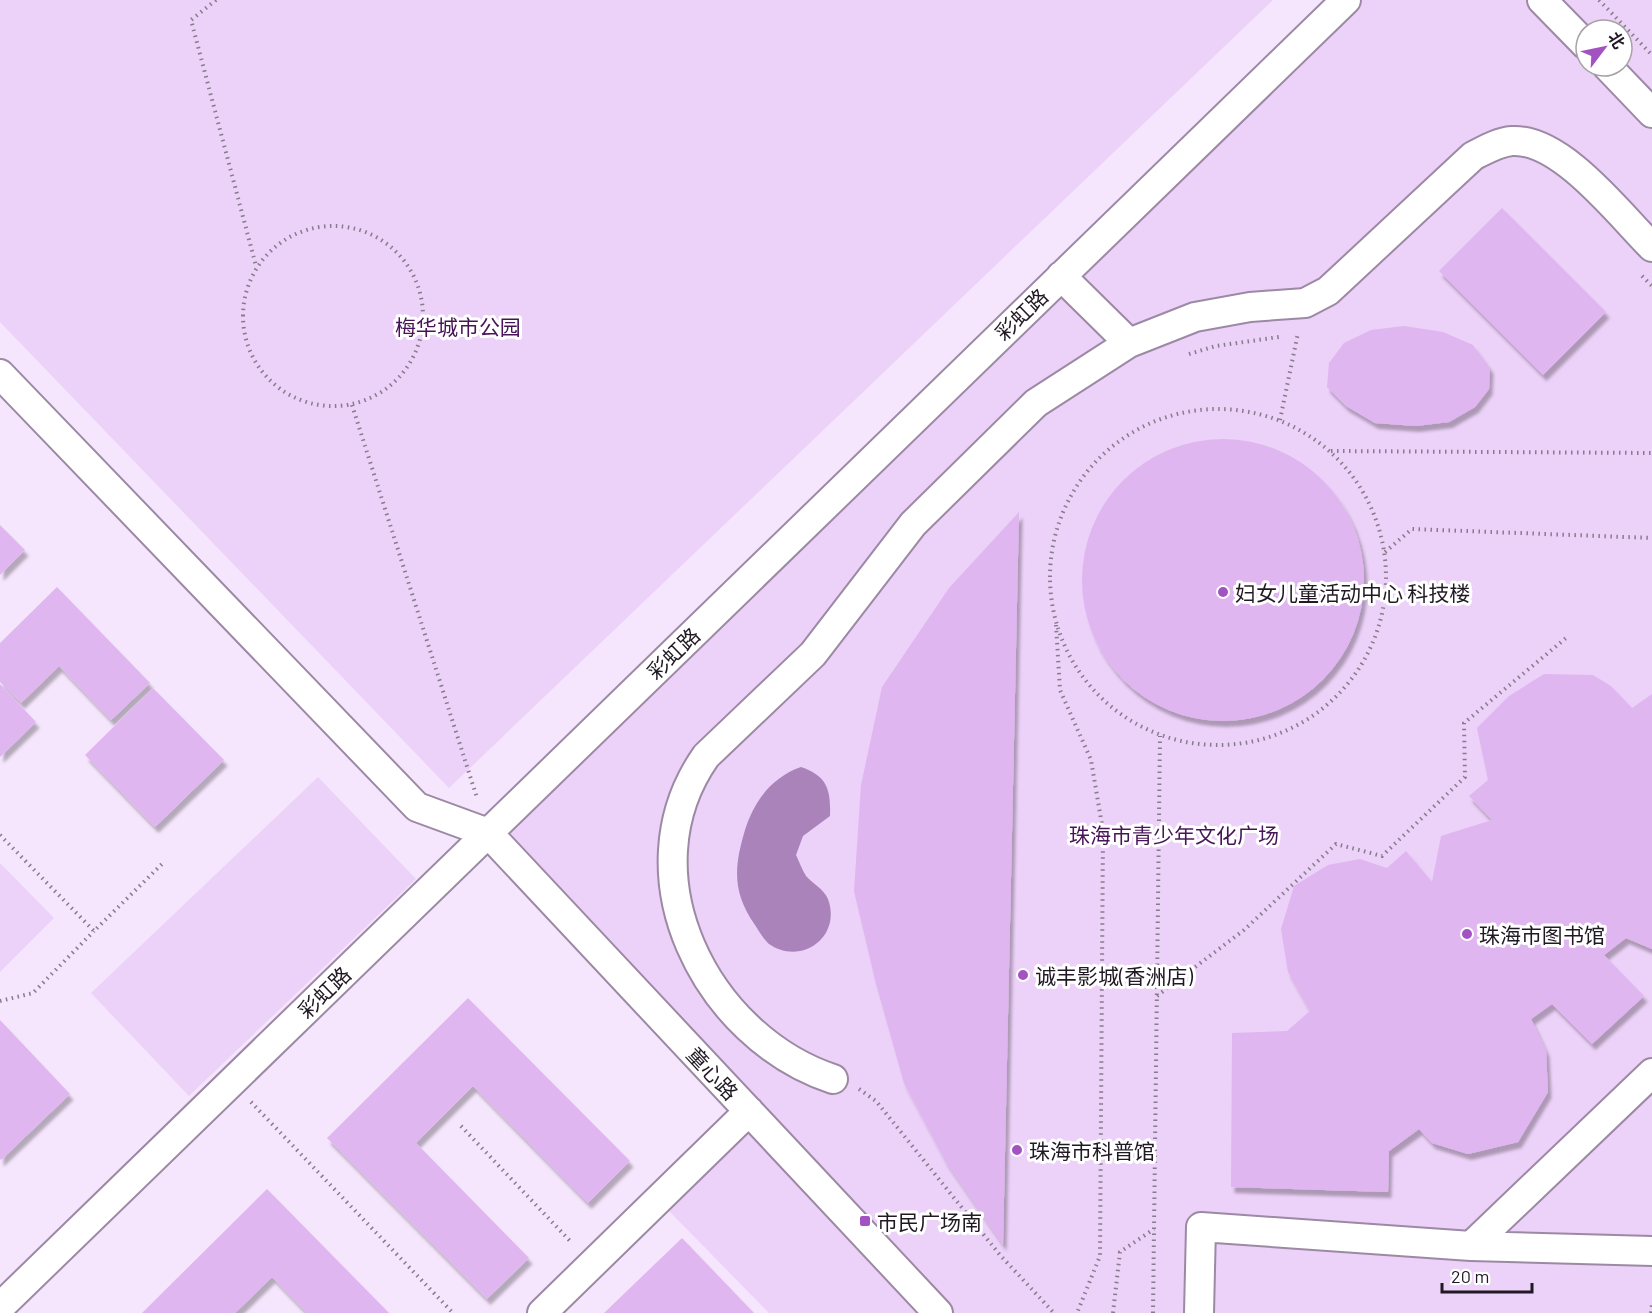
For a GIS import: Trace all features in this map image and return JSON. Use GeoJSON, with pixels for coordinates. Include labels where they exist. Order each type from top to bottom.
{"type":"FeatureCollection","features":[{"type":"Feature","properties":{"kind":"street","name":"彩虹路"},"geometry":{"type":"LineString","coordinates":[[0,1307],[1346,0]]}},
{"type":"Feature","properties":{"kind":"street"},"geometry":{"type":"LineString","coordinates":[[1542,0],[1574,33]]}},
{"type":"Feature","properties":{"kind":"street"},"geometry":{"type":"LineString","coordinates":[[1619,78],[1652,112]]}},
{"type":"Feature","properties":{"kind":"street"},"geometry":{"type":"LineString","coordinates":[[833,1079],[789,1061],[752,1031],[718,994],[693,953],[681,927],[674,883],[675,836],[692,775],[706,756],[813,654],[914,524],[1035,403],[1129,343],[1195,317],[1250,307],[1306,316],[1328,291],[1473,156],[1492,146],[1512,141],[1532,143],[1558,154],[1644,258]]}},
{"type":"Feature","properties":{"kind":"street"},"geometry":{"type":"LineString","coordinates":[[1061,276],[1129,343]]}},
{"type":"Feature","properties":{"kind":"street"},"geometry":{"type":"LineString","coordinates":[[0,374],[417,807],[488,833]]}},
{"type":"Feature","properties":{"kind":"street","name":"童心路"},"geometry":{"type":"LineString","coordinates":[[488,833],[939,1313]]}},
{"type":"Feature","properties":{"kind":"street"},"geometry":{"type":"LineString","coordinates":[[1471,1246],[1652,1074]]}},
{"type":"Feature","properties":{"kind":"street"},"geometry":{"type":"LineString","coordinates":[[542,1313],[749,1111]]}},
{"type":"Feature","properties":{"kind":"street"},"geometry":{"type":"LineString","coordinates":[[1198,1313],[1201,1227],[1471,1246],[1652,1251]]}},
{"type":"Feature","properties":{"kind":"path"},"geometry":{"type":"LineString","coordinates":[[216,0],[191,20],[256,267]]}},
{"type":"Feature","properties":{"kind":"path"},"geometry":{"type":"LineString","coordinates":[[1599,0],[1652,55]]}},
{"type":"Feature","properties":{"kind":"path"},"geometry":{"type":"LineString","coordinates":[[335,225],[365,231],[390,246],[409,268],[421,294],[423,323],[416,351],[401,375],[379,394],[352,405],[324,406],[296,399],[270,381],[251,356],[243,326],[244,295],[256,267],[277,244],[304,229],[335,225]]}},
{"type":"Feature","properties":{"kind":"path"},"geometry":{"type":"LineString","coordinates":[[1644,258],[1652,286]]}},
{"type":"Feature","properties":{"kind":"path"},"geometry":{"type":"LineString","coordinates":[[1298,334],[1306,316]]}},
{"type":"Feature","properties":{"kind":"path"},"geometry":{"type":"LineString","coordinates":[[1280,420],[1298,334],[1306,316]]}},
{"type":"Feature","properties":{"kind":"path"},"geometry":{"type":"LineString","coordinates":[[1182,356],[1216,346],[1298,334]]}},
{"type":"Feature","properties":{"kind":"path"},"geometry":{"type":"LineString","coordinates":[[352,405],[488,833]]}},
{"type":"Feature","properties":{"kind":"path"},"geometry":{"type":"LineString","coordinates":[[1055,622],[1077,670],[1113,710],[1160,736],[1217,747],[1274,738],[1325,709],[1363,665],[1384,611],[1385,552],[1366,497],[1330,452],[1280,420],[1228,409],[1175,414],[1126,435],[1087,470],[1060,516],[1049,568],[1060,690],[1091,760],[1103,831],[1100,1256],[1077,1313]]}},
{"type":"Feature","properties":{"kind":"path"},"geometry":{"type":"LineString","coordinates":[[1330,452],[1652,453]]}},
{"type":"Feature","properties":{"kind":"path"},"geometry":{"type":"LineString","coordinates":[[1385,552],[1412,529],[1652,538]]}},
{"type":"Feature","properties":{"kind":"path"},"geometry":{"type":"LineString","coordinates":[[1157,996],[1244,930],[1336,844],[1382,856],[1465,777],[1464,723],[1566,638]]}},
{"type":"Feature","properties":{"kind":"path"},"geometry":{"type":"LineString","coordinates":[[1153,1313],[1160,736]]}},
{"type":"Feature","properties":{"kind":"path"},"geometry":{"type":"LineString","coordinates":[[0,835],[94,931]]}},
{"type":"Feature","properties":{"kind":"path"},"geometry":{"type":"LineString","coordinates":[[0,1001],[33,993],[164,862]]}},
{"type":"Feature","properties":{"kind":"path"},"geometry":{"type":"LineString","coordinates":[[833,1079],[854,1085],[876,1101],[999,1255],[1054,1313]]}},
{"type":"Feature","properties":{"kind":"path"},"geometry":{"type":"LineString","coordinates":[[232,1082],[453,1313]]}},
{"type":"Feature","properties":{"kind":"path"},"geometry":{"type":"LineString","coordinates":[[461,1126],[592,1264]]}},
{"type":"Feature","properties":{"kind":"path"},"geometry":{"type":"LineString","coordinates":[[1113,1313],[1120,1252],[1154,1229]]}},
{"type":"Feature","properties":{"kind":"path"},"geometry":{"type":"LineString","coordinates":[[1651,1313],[1652,1304]]}},
{"type":"Feature","properties":{"kind":"green space","name":"梅华城市公园"},"geometry":{"type":"Polygon","coordinates":[[[0,0],[1273,0],[449,788],[0,322],[0,0]]]}},
{"type":"Feature","properties":{"kind":"green space","name":"珠海市青少年文化广场"},"geometry":{"type":"Polygon","coordinates":[[[1348,0],[1542,0],[1574,33],[1574,78],[1618,78],[1652,113],[1652,1313],[939,1313],[489,833],[1348,0]]]}},
{"type":"Feature","properties":{"kind":"green space"},"geometry":{"type":"Polygon","coordinates":[[[1552,0],[1652,0],[1652,102],[1632,78],[1634,78],[1634,18],[1574,19],[1552,0]]]}},
{"type":"Feature","properties":{"kind":"green space"},"geometry":{"type":"Polygon","coordinates":[[[318,777],[416,879],[189,1096],[91,993],[318,777]]]}},
{"type":"Feature","properties":{"kind":"green space"},"geometry":{"type":"Polygon","coordinates":[[[0,863],[54,918],[0,972],[0,863]]]}},
{"type":"Feature","properties":{"kind":"green space"},"geometry":{"type":"Polygon","coordinates":[[[750,1130],[920,1313],[769,1313],[669,1211],[750,1130]]]}},
{"type":"Feature","properties":{"kind":"shaded area"},"geometry":{"type":"Polygon","coordinates":[[[801,767],[817,775],[826,785],[830,798],[830,816],[803,836],[796,855],[806,876],[826,895],[831,913],[829,926],[824,936],[805,950],[793,952],[781,950],[769,944],[762,935],[742,901],[737,868],[745,830],[753,809],[766,791],[781,777],[801,767]]]}},
{"type":"Feature","properties":{"kind":"building"},"geometry":{"type":"Polygon","coordinates":[[[1502,208],[1606,312],[1543,375],[1439,271],[1502,208]]]}},
{"type":"Feature","properties":{"kind":"building"},"geometry":{"type":"Polygon","coordinates":[[[1404,326],[1443,332],[1473,345],[1490,368],[1489,389],[1475,407],[1449,422],[1416,426],[1375,423],[1346,406],[1327,387],[1329,363],[1344,343],[1371,330],[1404,326]]]}},
{"type":"Feature","properties":{"kind":"building","name":"妇女儿童活动中心 科技楼"},"geometry":{"type":"Polygon","coordinates":[[[1237,439],[1251,441],[1290,455],[1323,480],[1348,513],[1354,526],[1362,552],[1364,580],[1362,608],[1354,634],[1348,647],[1323,680],[1290,705],[1277,711],[1251,719],[1209,721],[1195,719],[1156,705],[1133,689],[1114,670],[1098,647],[1084,608],[1082,566],[1084,552],[1098,513],[1114,490],[1133,471],[1156,455],[1195,441],[1237,439]]]}},
{"type":"Feature","properties":{"kind":"building"},"geometry":{"type":"Polygon","coordinates":[[[1019,512],[1003,1245],[946,1162],[904,1083],[876,984],[854,891],[861,785],[882,687],[949,588],[1019,512]]]}},
{"type":"Feature","properties":{"kind":"building"},"geometry":{"type":"Polygon","coordinates":[[[0,525],[25,550],[0,575],[0,525]]]}},
{"type":"Feature","properties":{"kind":"building"},"geometry":{"type":"Polygon","coordinates":[[[57,587],[150,683],[111,720],[59,666],[21,703],[0,682],[0,643],[57,587]]]}},
{"type":"Feature","properties":{"kind":"building","name":"珠海市图书馆"},"geometry":{"type":"Polygon","coordinates":[[[1544,674],[1593,675],[1611,686],[1632,708],[1652,694],[1652,949],[1626,938],[1604,955],[1644,996],[1592,1044],[1552,1004],[1531,1019],[1546,1051],[1548,1092],[1518,1142],[1468,1154],[1432,1143],[1419,1129],[1389,1151],[1388,1192],[1231,1187],[1232,1033],[1287,1031],[1310,1011],[1288,972],[1281,929],[1294,886],[1328,865],[1360,859],[1387,868],[1406,851],[1432,882],[1441,836],[1492,820],[1469,796],[1488,780],[1477,728],[1509,696],[1544,674]]]}},
{"type":"Feature","properties":{"kind":"building"},"geometry":{"type":"Polygon","coordinates":[[[0,684],[36,722],[0,757],[0,684]]]}},
{"type":"Feature","properties":{"kind":"building"},"geometry":{"type":"Polygon","coordinates":[[[153,688],[224,760],[155,827],[85,755],[153,688]]]}},
{"type":"Feature","properties":{"kind":"building"},"geometry":{"type":"Polygon","coordinates":[[[468,998],[630,1161],[588,1203],[473,1086],[416,1143],[529,1258],[487,1299],[327,1138],[468,998]]]}},
{"type":"Feature","properties":{"kind":"building"},"geometry":{"type":"Polygon","coordinates":[[[0,1020],[70,1094],[1,1160],[0,1159],[0,1020]]]}},
{"type":"Feature","properties":{"kind":"building"},"geometry":{"type":"Polygon","coordinates":[[[267,1189],[389,1313],[307,1313],[272,1277],[235,1313],[142,1313],[267,1189]]]}},
{"type":"Feature","properties":{"kind":"building"},"geometry":{"type":"Polygon","coordinates":[[[682,1238],[754,1313],[604,1313],[682,1238]]]}},
{"type":"Feature","properties":{"kind":"place","name":"妇女儿童活动中心 科技楼"},"geometry":{"type":"Point","coordinates":[1223,592]}},
{"type":"Feature","properties":{"kind":"place","name":"珠海市图书馆"},"geometry":{"type":"Point","coordinates":[1467,934]}},
{"type":"Feature","properties":{"kind":"place","name":"诚丰影城(香洲店)"},"geometry":{"type":"Point","coordinates":[1023,975]}},
{"type":"Feature","properties":{"kind":"place","name":"珠海市科普馆"},"geometry":{"type":"Point","coordinates":[1017,1150]}},
{"type":"Feature","properties":{"kind":"place","name":"市民广场南"},"geometry":{"type":"Point","coordinates":[865,1221]}}]}
